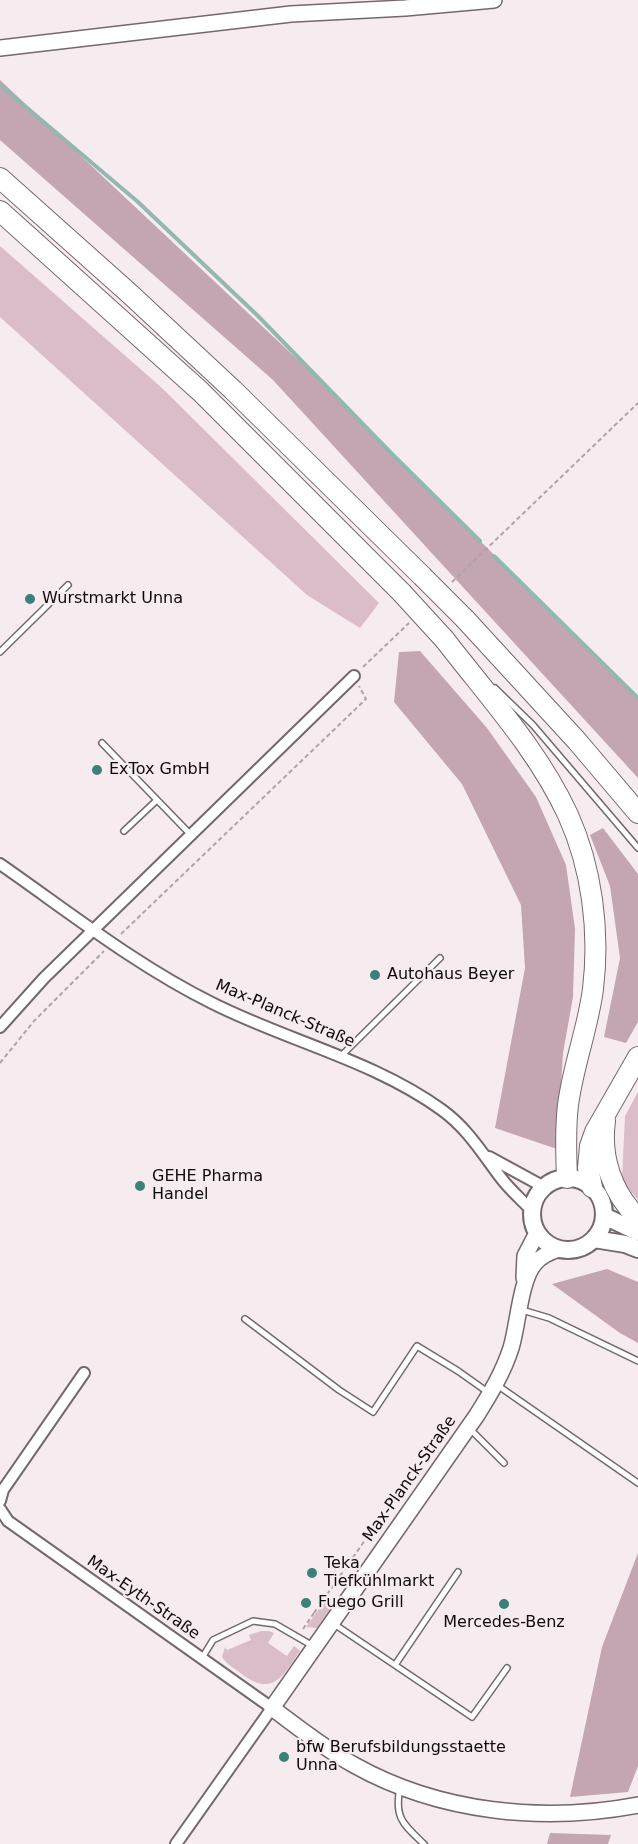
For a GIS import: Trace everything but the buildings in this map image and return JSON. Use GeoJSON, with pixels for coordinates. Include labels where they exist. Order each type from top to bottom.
{"type":"FeatureCollection","features":[{"type":"Feature","properties":{"kind":"highway"},"geometry":{"type":"LineString","coordinates":[[0,178],[233,390],[422,576],[465,619],[577,741],[638,813]]}},
{"type":"Feature","properties":{"kind":"highway"},"geometry":{"type":"LineString","coordinates":[[0,211],[201,392],[402,593],[445,641],[492,700],[549,780],[567,814],[579,844],[589,880],[594,911],[596,952],[591,998],[568,1105],[567,1178]]}},
{"type":"Feature","properties":{"kind":"highway"},"geometry":{"type":"LineString","coordinates":[[592,1187],[588,1168],[590,1146],[595,1132],[638,1057]]}},
{"type":"Feature","properties":{"kind":"highway"},"geometry":{"type":"LineString","coordinates":[[606,1112],[603,1134],[608,1169],[615,1188],[627,1207],[638,1218]]}},
{"type":"Feature","properties":{"kind":"main road"},"geometry":{"type":"LineString","coordinates":[[0,48],[291,14],[494,0]]}},
{"type":"Feature","properties":{"kind":"main road"},"geometry":{"type":"LineString","coordinates":[[567,1178],[576,1179],[592,1187],[602,1200],[604,1216],[601,1228],[594,1239],[584,1246],[571,1250],[559,1249],[547,1243],[537,1233],[532,1211],[536,1198],[544,1187],[558,1179],[567,1178]]}},
{"type":"Feature","properties":{"kind":"main road"},"geometry":{"type":"LineString","coordinates":[[604,1216],[638,1232]]}},
{"type":"Feature","properties":{"kind":"main road","name":"Max-Planck-Straße"},"geometry":{"type":"LineString","coordinates":[[525,1285],[523,1271],[525,1256],[537,1233]]}},
{"type":"Feature","properties":{"kind":"main road"},"geometry":{"type":"LineString","coordinates":[[594,1239],[625,1244],[638,1249]]}},
{"type":"Feature","properties":{"kind":"main road","name":"Max-Planck-Straße"},"geometry":{"type":"LineString","coordinates":[[272,1708],[469,1428],[493,1389],[511,1349],[525,1285],[533,1265],[559,1249]]}},
{"type":"Feature","properties":{"kind":"main road"},"geometry":{"type":"LineString","coordinates":[[272,1708],[336,1755],[376,1776],[453,1802],[508,1812],[562,1814],[638,1804]]}},
{"type":"Feature","properties":{"kind":"street"},"geometry":{"type":"LineString","coordinates":[[0,1027],[44,978],[93,929],[354,676]]}},
{"type":"Feature","properties":{"kind":"street","name":"Max-Planck-Straße"},"geometry":{"type":"LineString","coordinates":[[0,864],[112,943],[173,982],[264,1027],[382,1074],[411,1089],[462,1126],[487,1156],[501,1179],[532,1211]]}},
{"type":"Feature","properties":{"kind":"street","name":"Max-Planck-Straße"},"geometry":{"type":"LineString","coordinates":[[487,1156],[544,1187]]}},
{"type":"Feature","properties":{"kind":"street"},"geometry":{"type":"LineString","coordinates":[[0,1500],[3,1490],[84,1373]]}},
{"type":"Feature","properties":{"kind":"street","name":"Max-Eyth-Straße"},"geometry":{"type":"LineString","coordinates":[[0,1509],[8,1521],[272,1708]]}},
{"type":"Feature","properties":{"kind":"street","name":"Max-Planck-Straße"},"geometry":{"type":"LineString","coordinates":[[176,1844],[272,1708]]}},
{"type":"Feature","properties":{"kind":"lane"},"geometry":{"type":"LineString","coordinates":[[0,652],[68,585]]}},
{"type":"Feature","properties":{"kind":"lane"},"geometry":{"type":"LineString","coordinates":[[445,641],[486,679]]}},
{"type":"Feature","properties":{"kind":"lane"},"geometry":{"type":"LineString","coordinates":[[494,687],[533,725],[638,848]]}},
{"type":"Feature","properties":{"kind":"lane"},"geometry":{"type":"LineString","coordinates":[[102,743],[191,835]]}},
{"type":"Feature","properties":{"kind":"lane"},"geometry":{"type":"LineString","coordinates":[[124,831],[157,800]]}},
{"type":"Feature","properties":{"kind":"lane"},"geometry":{"type":"LineString","coordinates":[[340,1057],[440,957]]}},
{"type":"Feature","properties":{"kind":"lane"},"geometry":{"type":"LineString","coordinates":[[520,1309],[549,1318],[638,1361]]}},
{"type":"Feature","properties":{"kind":"lane"},"geometry":{"type":"LineString","coordinates":[[245,1319],[339,1390],[373,1412],[417,1346],[493,1389],[638,1484]]}},
{"type":"Feature","properties":{"kind":"lane"},"geometry":{"type":"LineString","coordinates":[[469,1428],[504,1463]]}},
{"type":"Feature","properties":{"kind":"lane"},"geometry":{"type":"LineString","coordinates":[[395,1665],[458,1572]]}},
{"type":"Feature","properties":{"kind":"lane"},"geometry":{"type":"LineString","coordinates":[[201,1659],[213,1640],[254,1621],[275,1624],[315,1647]]}},
{"type":"Feature","properties":{"kind":"lane"},"geometry":{"type":"LineString","coordinates":[[332,1623],[472,1717],[507,1668]]}},
{"type":"Feature","properties":{"kind":"lane"},"geometry":{"type":"LineString","coordinates":[[401,1786],[397,1803],[398,1813],[408,1828],[424,1844]]}},
{"type":"Feature","properties":{"kind":"path"},"geometry":{"type":"LineString","coordinates":[[459,575],[638,403]]}},
{"type":"Feature","properties":{"kind":"path"},"geometry":{"type":"LineString","coordinates":[[0,1063],[34,1021],[112,943],[366,699],[354,676],[394,638]]}},
{"type":"Feature","properties":{"kind":"path"},"geometry":{"type":"LineString","coordinates":[[297,1637],[375,1526]]}},
{"type":"Feature","properties":{"kind":"path"},"geometry":{"type":"LineString","coordinates":[[327,1577],[336,1582]]}},
{"type":"Feature","properties":{"kind":"shaded area"},"geometry":{"type":"Polygon","coordinates":[[[0,80],[296,358],[638,698],[638,778],[273,380],[0,140],[0,80]]]}},
{"type":"Feature","properties":{"kind":"shaded area"},"geometry":{"type":"Polygon","coordinates":[[[0,246],[162,388],[379,603],[360,628],[307,595],[0,317],[0,246]]]}},
{"type":"Feature","properties":{"kind":"shaded area"},"geometry":{"type":"Polygon","coordinates":[[[420,651],[487,728],[536,797],[566,865],[575,929],[573,997],[563,1053],[557,1149],[495,1128],[525,968],[521,905],[462,784],[394,702],[399,652],[420,651]]]}},
{"type":"Feature","properties":{"kind":"shaded area"},"geometry":{"type":"Polygon","coordinates":[[[603,828],[638,874],[638,1022],[626,1043],[604,1037],[620,958],[610,886],[590,835],[603,828]]]}},
{"type":"Feature","properties":{"kind":"shaded area"},"geometry":{"type":"Polygon","coordinates":[[[638,1092],[638,1200],[622,1180],[625,1116],[638,1092]]]}},
{"type":"Feature","properties":{"kind":"shaded area"},"geometry":{"type":"Polygon","coordinates":[[[607,1269],[638,1282],[638,1343],[620,1333],[552,1284],[607,1269]]]}},
{"type":"Feature","properties":{"kind":"shaded area"},"geometry":{"type":"Polygon","coordinates":[[[638,1553],[638,1766],[628,1792],[570,1797],[602,1647],[638,1553]]]}},
{"type":"Feature","properties":{"kind":"shaded area"},"geometry":{"type":"Polygon","coordinates":[[[327,1598],[334,1603],[317,1628],[306,1627],[327,1598]]]}},
{"type":"Feature","properties":{"kind":"shaded area"},"geometry":{"type":"Polygon","coordinates":[[[261,1631],[274,1633],[268,1643],[287,1656],[294,1646],[300,1651],[283,1675],[277,1680],[263,1684],[243,1675],[222,1657],[225,1647],[227,1650],[251,1640],[249,1635],[261,1631]]]}},
{"type":"Feature","properties":{"kind":"shaded area"},"geometry":{"type":"Polygon","coordinates":[[[550,1833],[611,1835],[608,1844],[547,1844],[550,1833]]]}},
{"type":"Feature","properties":{"kind":"waterway"},"geometry":{"type":"LineString","coordinates":[[0,85],[138,202],[258,316],[480,541]]}},
{"type":"Feature","properties":{"kind":"waterway"},"geometry":{"type":"LineString","coordinates":[[494,556],[638,698]]}},
{"type":"Feature","properties":{"kind":"place","name":"Wurstmarkt Unna"},"geometry":{"type":"Point","coordinates":[30,599]}},
{"type":"Feature","properties":{"kind":"place","name":"ExTox GmbH"},"geometry":{"type":"Point","coordinates":[97,770]}},
{"type":"Feature","properties":{"kind":"place","name":"Autohaus Beyer"},"geometry":{"type":"Point","coordinates":[375,975]}},
{"type":"Feature","properties":{"kind":"place","name":"GEHE Pharma Handel"},"geometry":{"type":"Point","coordinates":[140,1186]}},
{"type":"Feature","properties":{"kind":"place","name":"Teka Tiefkühlmarkt"},"geometry":{"type":"Point","coordinates":[312,1573]}},
{"type":"Feature","properties":{"kind":"place","name":"Fuego Grill"},"geometry":{"type":"Point","coordinates":[306,1603]}},
{"type":"Feature","properties":{"kind":"place","name":"Mercedes-Benz"},"geometry":{"type":"Point","coordinates":[504,1604]}},
{"type":"Feature","properties":{"kind":"place","name":"bfw Berufsbildungsstaette Unna"},"geometry":{"type":"Point","coordinates":[284,1757]}}]}
